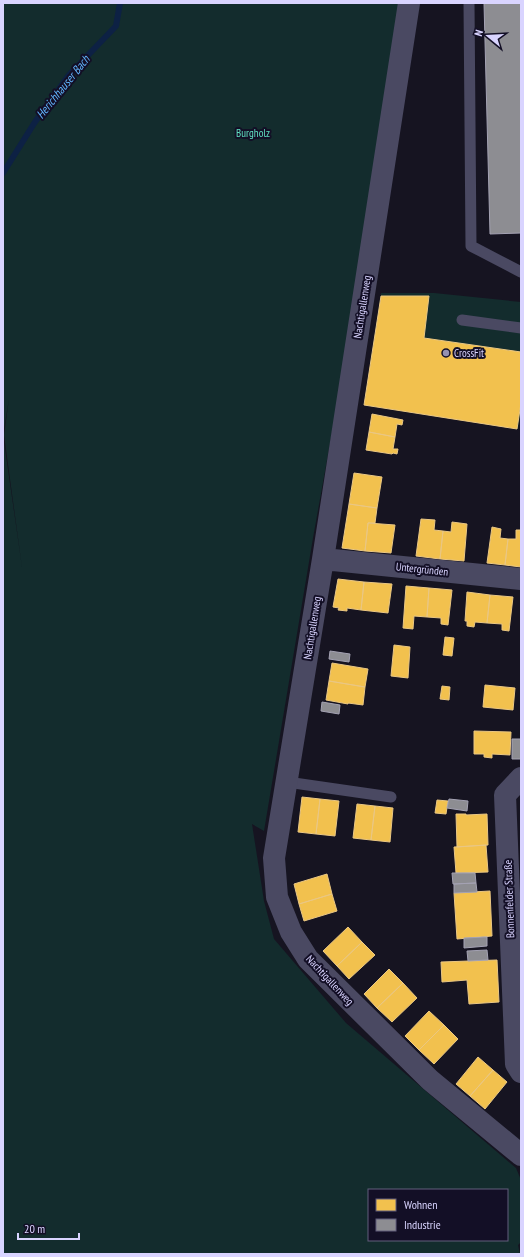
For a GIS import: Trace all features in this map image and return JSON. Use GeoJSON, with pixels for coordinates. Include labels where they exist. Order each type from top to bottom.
{"type":"FeatureCollection","features":[{"type":"Feature","properties":{"kind":"street","name":"Nachtigallenweg"},"geometry":{"type":"LineString","coordinates":[[409,3],[288,782],[274,858],[277,897],[291,932],[308,959],[430,1080],[521,1155]]}},
{"type":"Feature","properties":{"kind":"street","name":"Untergründen"},"geometry":{"type":"LineString","coordinates":[[323,559],[521,579]]}},
{"type":"Feature","properties":{"kind":"street","name":"Bonnenfelder Straße"},"geometry":{"type":"LineString","coordinates":[[521,778],[505,795],[516,1064],[521,1072]]}},
{"type":"Feature","properties":{"kind":"lane"},"geometry":{"type":"LineString","coordinates":[[469,3],[471,246],[521,272]]}},
{"type":"Feature","properties":{"kind":"lane"},"geometry":{"type":"LineString","coordinates":[[462,320],[521,328]]}},
{"type":"Feature","properties":{"kind":"lane"},"geometry":{"type":"LineString","coordinates":[[288,782],[390,796]]}},
{"type":"Feature","properties":{"kind":"green space","name":"Burgholz"},"geometry":{"type":"Polygon","coordinates":[[[3,3],[403,3],[376,187],[313,538],[264,831],[252,824],[264,901],[274,939],[346,1023],[516,1168],[521,1180],[521,1242],[518,1245],[520,1254],[3,1254],[3,3]],[[9,399],[3,435],[22,567],[4,435],[9,399]]]}},
{"type":"Feature","properties":{"kind":"green space","name":"CrossFit"},"geometry":{"type":"Polygon","coordinates":[[[381,293],[434,293],[521,302],[521,409],[518,429],[364,405],[381,293]]]}},
{"type":"Feature","properties":{"kind":"building: Wohnen","name":"CrossFit"},"geometry":{"type":"Polygon","coordinates":[[[381,296],[429,296],[424,338],[521,352],[521,403],[517,429],[364,405],[381,296]]]}},
{"type":"Feature","properties":{"kind":"building: Wohnen"},"geometry":{"type":"Polygon","coordinates":[[[372,414],[403,420],[402,425],[397,424],[395,437],[369,432],[372,414]]]}},
{"type":"Feature","properties":{"kind":"building: Wohnen"},"geometry":{"type":"Polygon","coordinates":[[[369,432],[395,437],[393,449],[398,449],[397,454],[366,450],[369,432]]]}},
{"type":"Feature","properties":{"kind":"building: Wohnen"},"geometry":{"type":"Polygon","coordinates":[[[354,473],[382,477],[377,508],[349,504],[354,473]]]}},
{"type":"Feature","properties":{"kind":"building: Wohnen"},"geometry":{"type":"Polygon","coordinates":[[[349,504],[377,508],[375,523],[368,523],[365,551],[342,548],[349,504]]]}},
{"type":"Feature","properties":{"kind":"building: Wohnen"},"geometry":{"type":"Polygon","coordinates":[[[421,519],[435,520],[434,530],[443,531],[440,559],[416,556],[421,519]]]}},
{"type":"Feature","properties":{"kind":"building: Wohnen"},"geometry":{"type":"Polygon","coordinates":[[[452,522],[467,524],[464,561],[440,559],[443,531],[451,532],[452,522]]]}},
{"type":"Feature","properties":{"kind":"building: Wohnen"},"geometry":{"type":"Polygon","coordinates":[[[368,523],[395,525],[391,553],[365,551],[368,523]]]}},
{"type":"Feature","properties":{"kind":"building: Wohnen"},"geometry":{"type":"Polygon","coordinates":[[[492,527],[501,529],[500,538],[508,539],[505,565],[487,563],[492,527]]]}},
{"type":"Feature","properties":{"kind":"building: Wohnen"},"geometry":{"type":"Polygon","coordinates":[[[516,530],[521,530],[521,567],[505,565],[508,539],[516,539],[516,530]]]}},
{"type":"Feature","properties":{"kind":"building: Wohnen"},"geometry":{"type":"Polygon","coordinates":[[[338,579],[364,582],[361,610],[347,608],[347,611],[338,610],[339,608],[333,607],[338,579]]]}},
{"type":"Feature","properties":{"kind":"building: Wohnen"},"geometry":{"type":"Polygon","coordinates":[[[364,582],[392,584],[388,613],[361,610],[364,582]]]}},
{"type":"Feature","properties":{"kind":"building: Wohnen"},"geometry":{"type":"Polygon","coordinates":[[[406,586],[429,588],[427,617],[414,616],[413,629],[403,628],[406,586]]]}},
{"type":"Feature","properties":{"kind":"building: Wohnen"},"geometry":{"type":"Polygon","coordinates":[[[429,588],[452,590],[448,625],[441,624],[441,618],[427,617],[429,588]]]}},
{"type":"Feature","properties":{"kind":"building: Wohnen"},"geometry":{"type":"Polygon","coordinates":[[[467,592],[490,595],[487,623],[475,622],[474,627],[467,626],[467,621],[465,621],[467,592]]]}},
{"type":"Feature","properties":{"kind":"building: Wohnen"},"geometry":{"type":"Polygon","coordinates":[[[490,595],[513,597],[509,631],[502,630],[502,624],[487,623],[490,595]]]}},
{"type":"Feature","properties":{"kind":"building: Wohnen"},"geometry":{"type":"Polygon","coordinates":[[[445,637],[454,638],[452,656],[443,655],[445,637]]]}},
{"type":"Feature","properties":{"kind":"building: Wohnen"},"geometry":{"type":"Polygon","coordinates":[[[394,645],[410,647],[408,678],[391,676],[394,645]]]}},
{"type":"Feature","properties":{"kind":"building: Wohnen"},"geometry":{"type":"Polygon","coordinates":[[[332,663],[368,669],[365,687],[329,681],[332,663]]]}},
{"type":"Feature","properties":{"kind":"building: Wohnen"},"geometry":{"type":"Polygon","coordinates":[[[329,681],[365,687],[363,705],[326,700],[329,681]]]}},
{"type":"Feature","properties":{"kind":"building: Wohnen"},"geometry":{"type":"Polygon","coordinates":[[[485,685],[515,688],[513,710],[483,707],[485,685]]]}},
{"type":"Feature","properties":{"kind":"building: Wohnen"},"geometry":{"type":"Polygon","coordinates":[[[442,686],[450,687],[449,700],[440,699],[442,686]]]}},
{"type":"Feature","properties":{"kind":"building: Wohnen"},"geometry":{"type":"Polygon","coordinates":[[[474,731],[511,732],[510,755],[492,754],[492,758],[484,757],[484,754],[474,754],[474,731]]]}},
{"type":"Feature","properties":{"kind":"building: Wohnen"},"geometry":{"type":"Polygon","coordinates":[[[302,797],[320,799],[316,834],[298,832],[302,797]]]}},
{"type":"Feature","properties":{"kind":"building: Wohnen"},"geometry":{"type":"Polygon","coordinates":[[[320,799],[339,801],[335,836],[316,834],[320,799]]]}},
{"type":"Feature","properties":{"kind":"building: Wohnen"},"geometry":{"type":"Polygon","coordinates":[[[437,800],[448,801],[446,814],[435,813],[437,800]]]}},
{"type":"Feature","properties":{"kind":"building: Wohnen"},"geometry":{"type":"Polygon","coordinates":[[[357,804],[375,806],[371,840],[353,838],[357,804]]]}},
{"type":"Feature","properties":{"kind":"building: Wohnen"},"geometry":{"type":"Polygon","coordinates":[[[375,806],[393,808],[390,842],[371,840],[375,806]]]}},
{"type":"Feature","properties":{"kind":"building: Wohnen"},"geometry":{"type":"Polygon","coordinates":[[[456,814],[487,814],[488,845],[457,847],[456,814]]]}},
{"type":"Feature","properties":{"kind":"building: Wohnen"},"geometry":{"type":"Polygon","coordinates":[[[486,845],[488,872],[456,873],[454,847],[486,845]]]}},
{"type":"Feature","properties":{"kind":"building: Wohnen"},"geometry":{"type":"Polygon","coordinates":[[[327,874],[332,894],[299,904],[294,884],[327,874]]]}},
{"type":"Feature","properties":{"kind":"building: Wohnen"},"geometry":{"type":"Polygon","coordinates":[[[490,891],[492,936],[457,939],[454,893],[490,891]]]}},
{"type":"Feature","properties":{"kind":"building: Wohnen"},"geometry":{"type":"Polygon","coordinates":[[[332,894],[337,911],[304,921],[299,904],[332,894]]]}},
{"type":"Feature","properties":{"kind":"building: Wohnen"},"geometry":{"type":"Polygon","coordinates":[[[348,927],[362,942],[337,966],[323,951],[348,927]]]}},
{"type":"Feature","properties":{"kind":"building: Wohnen"},"geometry":{"type":"Polygon","coordinates":[[[362,942],[375,955],[349,979],[337,966],[362,942]]]}},
{"type":"Feature","properties":{"kind":"building: Wohnen"},"geometry":{"type":"Polygon","coordinates":[[[497,960],[499,1002],[469,1004],[467,980],[442,982],[441,962],[497,960]]]}},
{"type":"Feature","properties":{"kind":"building: Wohnen"},"geometry":{"type":"Polygon","coordinates":[[[389,969],[403,983],[377,1008],[364,994],[389,969]]]}},
{"type":"Feature","properties":{"kind":"building: Wohnen"},"geometry":{"type":"Polygon","coordinates":[[[403,983],[417,998],[392,1022],[377,1008],[403,983]]]}},
{"type":"Feature","properties":{"kind":"building: Wohnen"},"geometry":{"type":"Polygon","coordinates":[[[429,1011],[444,1025],[419,1050],[405,1036],[429,1011]]]}},
{"type":"Feature","properties":{"kind":"building: Wohnen"},"geometry":{"type":"Polygon","coordinates":[[[444,1025],[458,1039],[434,1064],[419,1050],[444,1025]]]}},
{"type":"Feature","properties":{"kind":"building: Wohnen"},"geometry":{"type":"Polygon","coordinates":[[[478,1057],[493,1070],[470,1096],[456,1084],[478,1057]]]}},
{"type":"Feature","properties":{"kind":"building: Wohnen"},"geometry":{"type":"Polygon","coordinates":[[[493,1070],[507,1082],[485,1109],[470,1096],[493,1070]]]}},
{"type":"Feature","properties":{"kind":"building: Industrie"},"geometry":{"type":"Polygon","coordinates":[[[484,3],[521,3],[521,233],[490,234],[484,3]]]}},
{"type":"Feature","properties":{"kind":"building: Industrie"},"geometry":{"type":"Polygon","coordinates":[[[330,651],[350,654],[349,662],[329,659],[330,651]]]}},
{"type":"Feature","properties":{"kind":"building: Industrie"},"geometry":{"type":"Polygon","coordinates":[[[322,702],[340,705],[339,714],[321,711],[322,702]]]}},
{"type":"Feature","properties":{"kind":"building: Industrie"},"geometry":{"type":"Polygon","coordinates":[[[512,739],[521,739],[521,759],[512,759],[512,739]]]}},
{"type":"Feature","properties":{"kind":"building: Industrie"},"geometry":{"type":"Polygon","coordinates":[[[449,799],[468,801],[467,811],[447,808],[449,799]]]}},
{"type":"Feature","properties":{"kind":"building: Industrie"},"geometry":{"type":"Polygon","coordinates":[[[452,873],[475,873],[476,883],[453,884],[452,873]]]}},
{"type":"Feature","properties":{"kind":"building: Industrie"},"geometry":{"type":"Polygon","coordinates":[[[476,883],[477,892],[454,893],[454,884],[476,883]]]}},
{"type":"Feature","properties":{"kind":"building: Industrie"},"geometry":{"type":"Polygon","coordinates":[[[487,937],[487,946],[464,948],[464,938],[487,937]]]}},
{"type":"Feature","properties":{"kind":"building: Industrie"},"geometry":{"type":"Polygon","coordinates":[[[487,950],[488,960],[468,961],[467,951],[487,950]]]}},
{"type":"Feature","properties":{"kind":"waterway","name":"Herichhauser Bach"},"geometry":{"type":"LineString","coordinates":[[3,173],[35,122],[69,75],[116,26],[120,3]]}},
{"type":"Feature","properties":{"kind":"place","name":"CrossFit"},"geometry":{"type":"Point","coordinates":[446,353]}}]}
